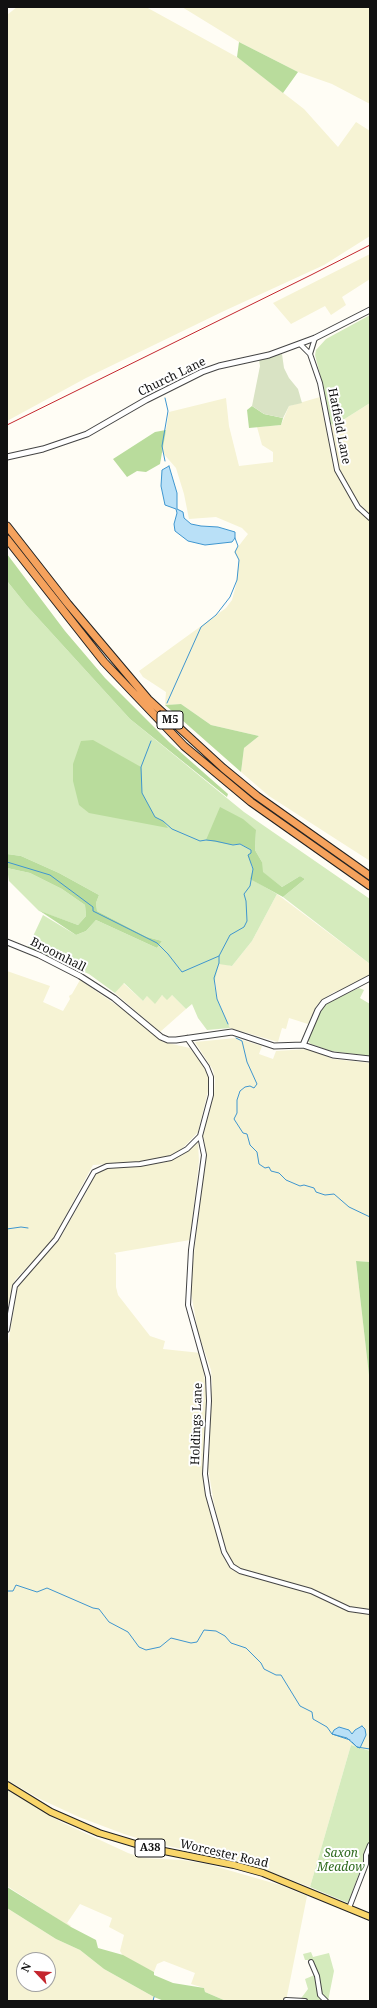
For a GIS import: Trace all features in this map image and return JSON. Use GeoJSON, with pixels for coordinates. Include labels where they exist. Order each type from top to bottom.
{"type":"FeatureCollection","features":[{"type":"Feature","properties":{"kind":"highway","name":"M5"},"geometry":{"type":"LineString","coordinates":[[7,526],[124,672],[182,731],[257,796],[370,876]]}},
{"type":"Feature","properties":{"kind":"highway","name":"M5"},"geometry":{"type":"LineString","coordinates":[[7,539],[62,611],[104,662],[184,746],[251,802],[370,886]]}},
{"type":"Feature","properties":{"kind":"main road","name":"Worcester Road"},"geometry":{"type":"LineString","coordinates":[[7,1785],[51,1812],[98,1833],[149,1848],[234,1865],[281,1880],[370,1917]]}},
{"type":"Feature","properties":{"kind":"street","name":"Church Lane"},"geometry":{"type":"LineString","coordinates":[[7,457],[43,449],[96,431],[146,400],[202,372],[219,366],[269,355],[300,344],[370,310]]}},
{"type":"Feature","properties":{"kind":"street"},"geometry":{"type":"LineString","coordinates":[[310,354],[315,338]]}},
{"type":"Feature","properties":{"kind":"street","name":"Hatfield Lane"},"geometry":{"type":"LineString","coordinates":[[300,344],[310,354],[320,383],[337,470],[358,506],[370,518]]}},
{"type":"Feature","properties":{"kind":"street","name":"Broomhall"},"geometry":{"type":"LineString","coordinates":[[7,942],[39,955],[80,976],[114,998],[161,1037],[176,1040],[232,1032],[274,1046],[302,1045]]}},
{"type":"Feature","properties":{"kind":"street"},"geometry":{"type":"LineString","coordinates":[[370,978],[324,1002],[318,1010],[302,1045],[333,1055],[370,1059]]}},
{"type":"Feature","properties":{"kind":"street"},"geometry":{"type":"LineString","coordinates":[[7,1330],[15,1286],[56,1239],[94,1172],[107,1166],[140,1164],[171,1158],[187,1149],[200,1136],[211,1095],[211,1077],[207,1067],[187,1038]]}},
{"type":"Feature","properties":{"kind":"street","name":"Holdings Lane"},"geometry":{"type":"LineString","coordinates":[[200,1136],[204,1154],[191,1250],[188,1300],[208,1377],[209,1401],[205,1474],[208,1495],[224,1552],[232,1566],[240,1571],[311,1591],[349,1609],[370,1612]]}},
{"type":"Feature","properties":{"kind":"street"},"geometry":{"type":"LineString","coordinates":[[349,1908],[368,1864],[366,1855],[370,1845]]}},
{"type":"Feature","properties":{"kind":"street"},"geometry":{"type":"LineString","coordinates":[[311,1962],[317,1976],[318,1990],[324,1999],[316,2001]]}},
{"type":"Feature","properties":{"kind":"street"},"geometry":{"type":"LineString","coordinates":[[286,2000],[305,2001]]}},
{"type":"Feature","properties":{"kind":"shaded area"},"geometry":{"type":"Polygon","coordinates":[[[17,7],[146,7],[237,57],[304,109],[338,147],[356,122],[370,131],[370,236],[324,265],[224,311],[86,378],[7,421],[7,15],[17,7]]]}},
{"type":"Feature","properties":{"kind":"shaded area"},"geometry":{"type":"Polygon","coordinates":[[[182,7],[370,7],[370,104],[332,84],[298,72],[239,42],[182,7]]]}},
{"type":"Feature","properties":{"kind":"shaded area"},"geometry":{"type":"Polygon","coordinates":[[[370,254],[370,279],[342,297],[346,305],[331,315],[325,306],[291,324],[273,303],[370,254]]]}},
{"type":"Feature","properties":{"kind":"shaded area"},"geometry":{"type":"Polygon","coordinates":[[[320,397],[335,471],[356,507],[370,521],[370,861],[269,796],[241,772],[244,748],[259,736],[211,725],[181,704],[165,705],[166,692],[143,677],[139,671],[226,608],[232,600],[236,585],[239,560],[234,552],[248,534],[242,528],[216,517],[189,519],[184,494],[176,468],[162,452],[169,412],[226,398],[229,426],[239,466],[273,462],[273,452],[262,445],[257,427],[281,425],[289,406],[320,397]]]}},
{"type":"Feature","properties":{"kind":"shaded area"},"geometry":{"type":"Polygon","coordinates":[[[370,403],[370,515],[356,500],[339,468],[330,424],[335,425],[370,403]]]}},
{"type":"Feature","properties":{"kind":"shaded area"},"geometry":{"type":"Polygon","coordinates":[[[277,894],[370,964],[370,975],[348,988],[334,992],[323,999],[317,1005],[308,1024],[289,1018],[286,1029],[282,1028],[278,1042],[230,1028],[217,999],[214,984],[219,963],[232,966],[252,941],[277,894]]]}},
{"type":"Feature","properties":{"kind":"shaded area"},"geometry":{"type":"Polygon","coordinates":[[[7,971],[50,986],[43,1002],[63,1011],[70,999],[69,996],[72,994],[80,980],[125,1011],[163,1042],[190,1048],[204,1066],[209,1078],[209,1087],[198,1132],[179,1152],[171,1156],[141,1162],[93,1165],[52,1241],[15,1280],[7,1309],[7,971]]]}},
{"type":"Feature","properties":{"kind":"shaded area"},"geometry":{"type":"Polygon","coordinates":[[[123,983],[143,1001],[147,996],[172,995],[186,1009],[160,1032],[115,993],[123,983]]]}},
{"type":"Feature","properties":{"kind":"shaded area"},"geometry":{"type":"Polygon","coordinates":[[[236,1038],[262,1046],[259,1054],[273,1059],[276,1051],[308,1049],[333,1059],[370,1063],[370,1262],[356,1261],[370,1384],[370,1610],[351,1608],[322,1593],[298,1585],[260,1577],[236,1567],[227,1555],[214,1504],[207,1461],[212,1383],[211,1370],[198,1332],[190,1287],[206,1152],[203,1136],[214,1094],[215,1080],[213,1070],[195,1042],[236,1038]]]}},
{"type":"Feature","properties":{"kind":"shaded area"},"geometry":{"type":"Polygon","coordinates":[[[198,1142],[199,1161],[190,1240],[114,1253],[116,1255],[116,1287],[118,1295],[150,1336],[165,1341],[163,1349],[201,1353],[207,1396],[203,1462],[204,1481],[222,1555],[230,1568],[240,1574],[311,1593],[347,1610],[370,1613],[370,1751],[351,1745],[310,1887],[262,1869],[232,1860],[150,1842],[124,1834],[79,1817],[40,1799],[7,1780],[7,1350],[17,1290],[20,1282],[59,1240],[87,1191],[93,1177],[98,1172],[106,1169],[167,1162],[184,1154],[198,1142]]]}},
{"type":"Feature","properties":{"kind":"shaded area"},"geometry":{"type":"Polygon","coordinates":[[[7,1790],[61,1822],[128,1853],[143,1858],[182,1860],[207,1864],[280,1885],[307,1896],[286,2001],[226,2001],[205,1992],[204,1988],[191,1984],[195,1973],[164,1961],[157,1964],[154,1972],[123,1956],[120,1951],[124,1935],[109,1927],[112,1918],[80,1904],[67,1923],[71,1926],[70,1927],[7,1886],[7,1790]]]}},
{"type":"Feature","properties":{"kind":"shaded area"},"geometry":{"type":"Polygon","coordinates":[[[7,1908],[56,1939],[80,1950],[104,1969],[154,1997],[153,2001],[7,2001],[7,1908]]]}},
{"type":"Feature","properties":{"kind":"green space"},"geometry":{"type":"Polygon","coordinates":[[[239,42],[298,72],[283,93],[237,57],[239,42]]]}},
{"type":"Feature","properties":{"kind":"green space"},"geometry":{"type":"Polygon","coordinates":[[[370,315],[370,403],[335,425],[330,424],[323,386],[315,355],[316,350],[326,339],[370,315]]]}},
{"type":"Feature","properties":{"kind":"green space"},"geometry":{"type":"Polygon","coordinates":[[[282,354],[284,368],[289,378],[298,389],[302,403],[289,406],[283,418],[264,414],[252,406],[260,366],[259,360],[282,354]]]}},
{"type":"Feature","properties":{"kind":"green space"},"geometry":{"type":"Polygon","coordinates":[[[252,406],[264,414],[283,418],[281,425],[249,428],[247,410],[252,406]]]}},
{"type":"Feature","properties":{"kind":"green space"},"geometry":{"type":"Polygon","coordinates":[[[166,430],[160,464],[146,472],[137,471],[127,477],[113,459],[155,432],[166,430]]]}},
{"type":"Feature","properties":{"kind":"green space"},"geometry":{"type":"Polygon","coordinates":[[[7,554],[65,631],[105,678],[169,742],[228,794],[227,797],[130,719],[27,606],[7,581],[7,554]]]}},
{"type":"Feature","properties":{"kind":"green space"},"geometry":{"type":"Polygon","coordinates":[[[7,581],[27,606],[130,719],[244,812],[370,899],[370,964],[283,897],[305,879],[300,876],[282,887],[262,872],[262,862],[255,850],[256,830],[215,841],[233,845],[240,844],[251,850],[251,865],[253,869],[251,879],[277,894],[252,941],[232,966],[219,964],[214,984],[217,999],[230,1028],[207,1030],[198,1018],[192,1004],[186,1009],[172,995],[167,1000],[162,995],[155,1004],[147,996],[143,1001],[124,983],[115,993],[89,974],[28,947],[43,915],[76,935],[86,931],[96,920],[157,948],[162,941],[147,937],[97,911],[96,903],[99,895],[59,873],[21,856],[7,854],[7,581]]]}},
{"type":"Feature","properties":{"kind":"green space"},"geometry":{"type":"Polygon","coordinates":[[[181,704],[211,725],[259,736],[244,748],[241,772],[165,705],[181,704]]]}},
{"type":"Feature","properties":{"kind":"green space"},"geometry":{"type":"Polygon","coordinates":[[[93,740],[141,767],[142,793],[155,817],[163,821],[168,828],[89,813],[79,805],[73,781],[73,764],[81,741],[93,740]]]}},
{"type":"Feature","properties":{"kind":"green space"},"geometry":{"type":"Polygon","coordinates":[[[220,807],[243,819],[256,830],[255,850],[262,862],[263,872],[282,887],[300,876],[305,879],[283,897],[250,879],[253,869],[248,855],[251,853],[251,850],[240,844],[233,845],[206,840],[220,807]]]}},
{"type":"Feature","properties":{"kind":"green space"},"geometry":{"type":"Polygon","coordinates":[[[7,854],[21,856],[59,873],[99,895],[96,903],[97,911],[147,937],[162,941],[157,948],[96,920],[86,931],[76,935],[40,911],[78,925],[86,916],[85,905],[62,889],[30,873],[7,868],[7,854]]]}},
{"type":"Feature","properties":{"kind":"green space"},"geometry":{"type":"Polygon","coordinates":[[[7,868],[30,873],[62,889],[85,905],[86,916],[78,925],[39,911],[9,881],[7,868]]]}},
{"type":"Feature","properties":{"kind":"green space"},"geometry":{"type":"Polygon","coordinates":[[[359,988],[364,990],[360,998],[370,1004],[370,1056],[331,1051],[311,1044],[308,1041],[309,1036],[323,1007],[330,1001],[359,988]]]}},
{"type":"Feature","properties":{"kind":"green space"},"geometry":{"type":"Polygon","coordinates":[[[356,1261],[370,1262],[370,1384],[356,1261]]]}},
{"type":"Feature","properties":{"kind":"green space","name":"Saxon Meadow"},"geometry":{"type":"Polygon","coordinates":[[[351,1745],[370,1751],[370,1841],[364,1854],[363,1863],[348,1903],[310,1887],[351,1745]]]}},
{"type":"Feature","properties":{"kind":"green space"},"geometry":{"type":"Polygon","coordinates":[[[7,1887],[71,1927],[96,1940],[98,1948],[123,1955],[154,1972],[154,1975],[173,1983],[204,1988],[205,1992],[226,2001],[164,2001],[154,1997],[104,1969],[80,1950],[56,1939],[7,1908],[7,1887]]]}},
{"type":"Feature","properties":{"kind":"green space"},"geometry":{"type":"Polygon","coordinates":[[[311,1952],[313,1957],[329,1953],[334,1971],[328,2001],[299,2001],[308,1989],[305,1979],[317,1974],[313,1960],[305,1960],[303,1954],[311,1952]]]}},
{"type":"Feature","properties":{"kind":"water"},"geometry":{"type":"Polygon","coordinates":[[[169,466],[177,493],[177,509],[183,512],[184,518],[191,524],[218,527],[235,532],[235,538],[232,542],[205,545],[188,541],[175,531],[174,524],[177,513],[176,509],[165,505],[161,486],[162,470],[169,466]]]}},
{"type":"Feature","properties":{"kind":"water"},"geometry":{"type":"Polygon","coordinates":[[[362,1726],[365,1729],[366,1735],[360,1748],[347,1738],[332,1734],[334,1730],[339,1727],[349,1730],[352,1734],[355,1730],[362,1726]]]}},
{"type":"Feature","properties":{"kind":"waterway"},"geometry":{"type":"LineString","coordinates":[[165,398],[168,411],[162,446],[165,461]]}},
{"type":"Feature","properties":{"kind":"waterway"},"geometry":{"type":"LineString","coordinates":[[167,703],[201,627],[216,615],[230,597],[237,580],[239,560],[235,552],[238,546],[235,538]]}},
{"type":"Feature","properties":{"kind":"waterway"},"geometry":{"type":"LineString","coordinates":[[151,741],[141,767],[142,793],[155,817],[163,821],[172,829],[200,841],[215,841],[233,845],[240,844],[251,850],[251,853],[248,855],[253,869],[250,886],[244,894],[246,901],[247,921],[244,927],[230,935],[219,956],[219,963],[214,978],[217,999],[228,1024]]}},
{"type":"Feature","properties":{"kind":"waterway"},"geometry":{"type":"LineString","coordinates":[[7,862],[50,875],[93,907],[93,911],[157,943],[182,972],[219,956]]}},
{"type":"Feature","properties":{"kind":"waterway"},"geometry":{"type":"LineString","coordinates":[[236,1038],[242,1041],[247,1062],[257,1084],[254,1088],[250,1086],[245,1087],[240,1091],[237,1100],[237,1113],[234,1119],[243,1133],[247,1134],[250,1145],[257,1152],[259,1164],[265,1168],[269,1167],[271,1171],[279,1173],[286,1180],[300,1186],[304,1185],[314,1188],[316,1192],[325,1195],[334,1194],[349,1207],[370,1217]]}},
{"type":"Feature","properties":{"kind":"waterway"},"geometry":{"type":"LineString","coordinates":[[7,1229],[21,1227],[28,1228]]}},
{"type":"Feature","properties":{"kind":"waterway"},"geometry":{"type":"LineString","coordinates":[[7,1591],[13,1591],[16,1585],[37,1592],[47,1588],[93,1608],[99,1609],[109,1622],[128,1632],[139,1647],[146,1650],[160,1647],[171,1638],[191,1643],[197,1642],[204,1630],[216,1631],[225,1636],[231,1643],[246,1648],[261,1663],[264,1669],[276,1675],[281,1675],[300,1706],[312,1712],[313,1719],[327,1727],[332,1734],[350,1740]]}},
{"type":"Feature","properties":{"kind":"waterway"},"geometry":{"type":"LineString","coordinates":[[352,1742],[357,1747],[370,1749]]}},
{"type":"Feature","properties":{"kind":"waterway"},"geometry":{"type":"LineString","coordinates":[[153,2001],[154,1997]]}},
{"type":"Feature","properties":{"kind":"railway"},"geometry":{"type":"LineString","coordinates":[[7,425],[370,245]]}}]}
